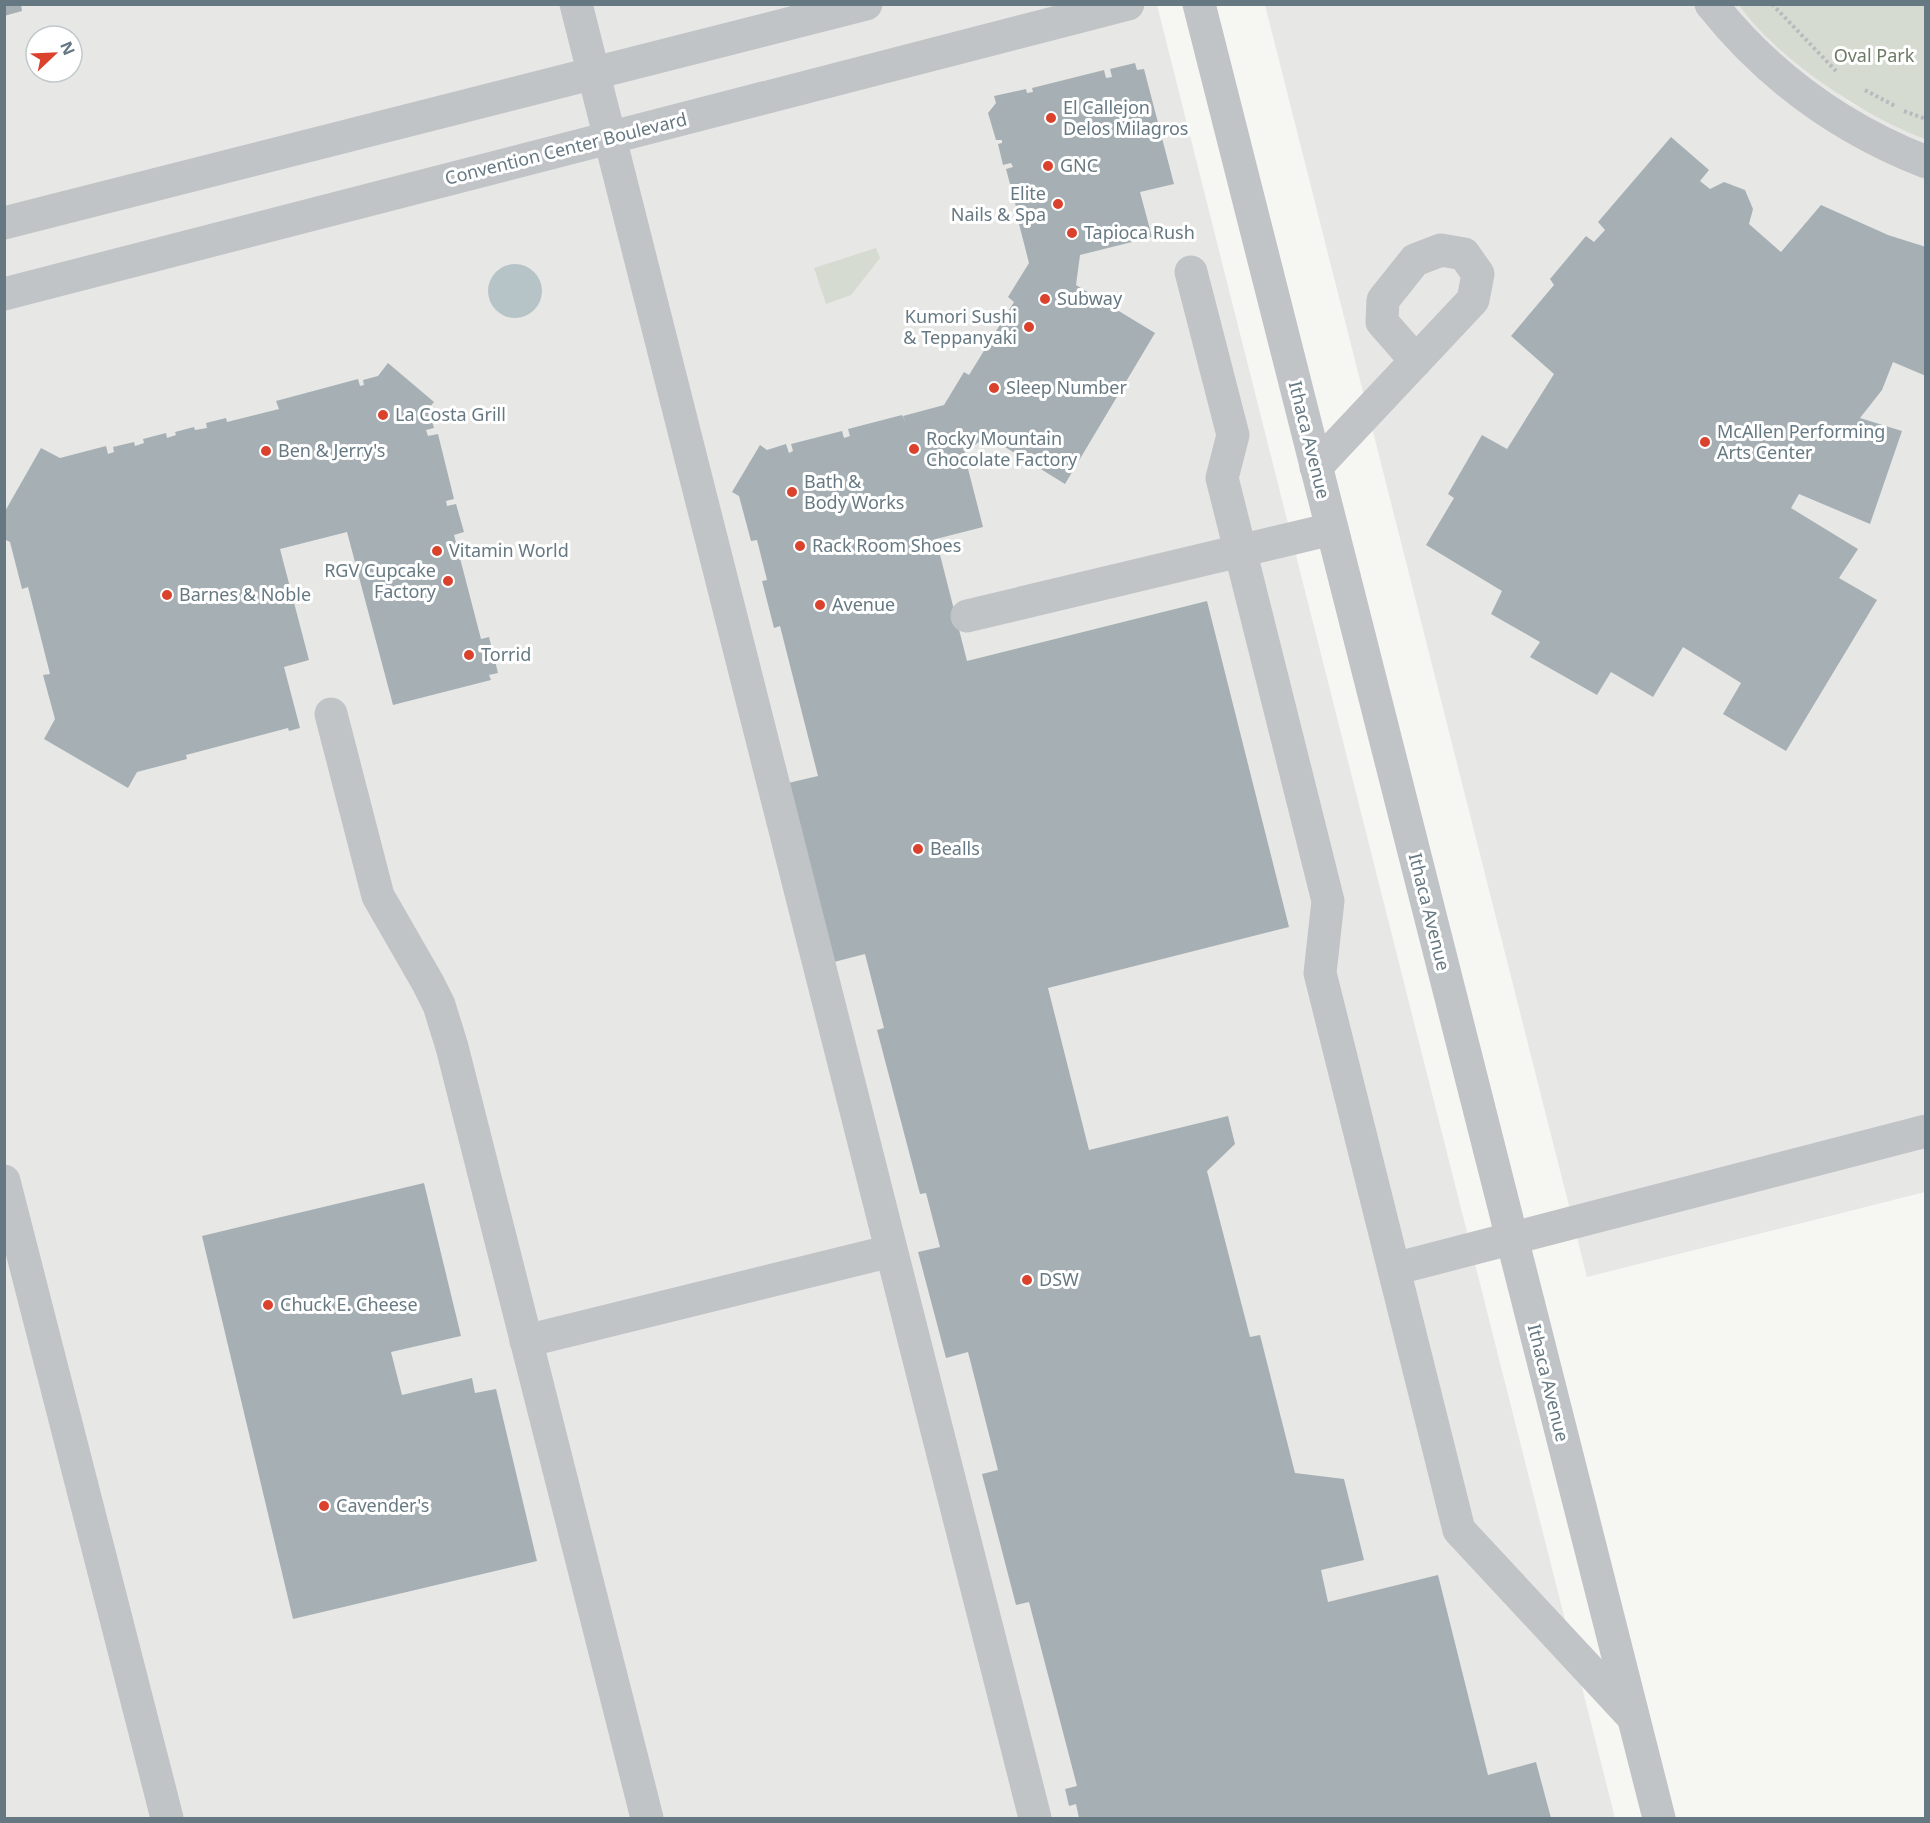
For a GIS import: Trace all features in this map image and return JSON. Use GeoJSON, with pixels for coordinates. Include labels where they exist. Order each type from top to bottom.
{"type":"FeatureCollection","features":[{"type":"Feature","properties":{"kind":"street"},"geometry":{"type":"LineString","coordinates":[[576,4],[1035,1818]]}},
{"type":"Feature","properties":{"kind":"street"},"geometry":{"type":"LineString","coordinates":[[4,223],[867,4]]}},
{"type":"Feature","properties":{"kind":"street","name":"Convention Center Boulevard"},"geometry":{"type":"LineString","coordinates":[[4,294],[1128,4]]}},
{"type":"Feature","properties":{"kind":"street","name":"Ithaca Avenue"},"geometry":{"type":"LineString","coordinates":[[1199,4],[1659,1818]]}},
{"type":"Feature","properties":{"kind":"street"},"geometry":{"type":"LineString","coordinates":[[1711,4],[1766,65],[1807,99],[1874,140],[1926,162]]}},
{"type":"Feature","properties":{"kind":"street"},"geometry":{"type":"LineString","coordinates":[[1191,272],[1233,435],[1222,477],[1328,901],[1320,973],[1459,1530],[1522,1601],[1633,1716]]}},
{"type":"Feature","properties":{"kind":"street"},"geometry":{"type":"LineString","coordinates":[[1316,466],[1416,361]]}},
{"type":"Feature","properties":{"kind":"street"},"geometry":{"type":"LineString","coordinates":[[966,616],[1332,529]]}},
{"type":"Feature","properties":{"kind":"street"},"geometry":{"type":"LineString","coordinates":[[331,714],[378,896],[428,983],[442,1016],[647,1818]]}},
{"type":"Feature","properties":{"kind":"street"},"geometry":{"type":"LineString","coordinates":[[1394,1269],[1926,1131]]}},
{"type":"Feature","properties":{"kind":"street"},"geometry":{"type":"LineString","coordinates":[[4,1181],[167,1818]]}},
{"type":"Feature","properties":{"kind":"street"},"geometry":{"type":"LineString","coordinates":[[526,1341],[891,1251]]}},
{"type":"Feature","properties":{"kind":"path"},"geometry":{"type":"LineString","coordinates":[[1772,4],[1844,79]]}},
{"type":"Feature","properties":{"kind":"path"},"geometry":{"type":"LineString","coordinates":[[1861,88],[1903,111],[1926,119]]}},
{"type":"Feature","properties":{"kind":"shaded area"},"geometry":{"type":"Polygon","coordinates":[[[5,5],[1157,5],[1615,1818],[5,1818],[5,5]]]}},
{"type":"Feature","properties":{"kind":"shaded area"},"geometry":{"type":"Polygon","coordinates":[[[1265,5],[1739,5],[1800,66],[1852,104],[1925,139],[1925,1192],[1587,1277],[1265,5]]]}},
{"type":"Feature","properties":{"kind":"shaded area"},"geometry":{"type":"Polygon","coordinates":[[[510,264],[520,264],[530,268],[538,276],[542,291],[538,306],[530,314],[520,318],[510,318],[500,314],[492,306],[488,296],[488,286],[492,276],[500,268],[510,264]]]}},
{"type":"Feature","properties":{"kind":"green space","name":"Oval Park"},"geometry":{"type":"Polygon","coordinates":[[[1739,5],[1925,5],[1925,139],[1875,116],[1823,84],[1775,45],[1739,5]]]}},
{"type":"Feature","properties":{"kind":"green space"},"geometry":{"type":"Polygon","coordinates":[[[876,248],[880,258],[851,295],[826,304],[814,268],[876,248]]]}},
{"type":"Feature","properties":{"kind":"building"},"geometry":{"type":"Polygon","coordinates":[[[4,4],[21,4],[22,11],[4,16],[4,4]]]}},
{"type":"Feature","properties":{"kind":"building"},"geometry":{"type":"Polygon","coordinates":[[[1135,63],[1137,70],[1144,69],[1174,184],[1140,192],[1152,237],[1080,255],[1076,285],[1155,333],[1065,484],[987,436],[964,453],[983,527],[936,539],[967,661],[1207,601],[1289,927],[1048,988],[1089,1150],[1228,1116],[1235,1144],[1207,1171],[1250,1337],[1260,1335],[1295,1473],[1344,1479],[1364,1560],[1321,1570],[1328,1602],[1438,1575],[1488,1775],[1536,1762],[1551,1818],[1079,1818],[1076,1804],[1069,1806],[1065,1789],[1077,1786],[1029,1602],[1016,1605],[982,1474],[998,1470],[968,1352],[946,1358],[918,1252],[940,1247],[926,1193],[920,1194],[877,1030],[884,1028],[865,954],[834,962],[788,783],[818,776],[780,626],[774,628],[762,581],[767,580],[757,540],[751,541],[739,496],[732,492],[760,445],[767,450],[786,444],[789,453],[793,451],[791,444],[842,431],[844,438],[850,436],[848,429],[902,415],[905,421],[903,416],[944,405],[964,372],[969,375],[1014,302],[1008,297],[1029,263],[1019,224],[1027,222],[1026,216],[1019,218],[1006,169],[1013,167],[1011,163],[1003,165],[998,144],[1002,143],[1002,140],[996,140],[988,113],[996,103],[994,96],[1026,89],[1027,93],[1033,92],[1032,88],[1104,70],[1106,78],[1112,77],[1110,69],[1135,63]]]}},
{"type":"Feature","properties":{"kind":"building","name":"McAllen Performing Arts Center"},"geometry":{"type":"Polygon","coordinates":[[[1671,137],[1709,170],[1700,181],[1710,189],[1724,182],[1745,190],[1753,209],[1749,224],[1781,252],[1821,205],[1888,235],[1926,247],[1926,376],[1893,362],[1882,390],[1860,418],[1902,431],[1870,524],[1799,494],[1791,508],[1858,549],[1839,578],[1877,600],[1786,751],[1723,714],[1741,683],[1683,647],[1653,697],[1611,672],[1597,695],[1530,657],[1540,642],[1491,614],[1502,591],[1426,545],[1454,498],[1448,494],[1482,435],[1507,449],[1554,374],[1511,336],[1554,285],[1550,279],[1586,236],[1594,242],[1605,230],[1598,222],[1671,137]]]}},
{"type":"Feature","properties":{"kind":"building"},"geometry":{"type":"Polygon","coordinates":[[[388,363],[434,402],[429,408],[434,428],[426,430],[428,436],[438,434],[454,499],[446,501],[447,506],[456,504],[464,532],[454,535],[481,639],[489,637],[498,673],[489,675],[491,680],[393,705],[347,532],[280,549],[309,660],[284,667],[300,728],[289,731],[288,728],[186,755],[187,759],[137,772],[128,788],[44,739],[55,719],[43,675],[50,674],[28,587],[22,589],[10,542],[4,539],[4,513],[41,448],[60,458],[106,446],[108,454],[114,452],[113,447],[134,442],[135,446],[144,443],[143,439],[166,433],[167,438],[176,435],[175,432],[194,427],[195,430],[207,428],[206,423],[226,418],[227,422],[279,409],[276,401],[358,379],[360,386],[364,385],[363,380],[378,376],[388,363]]]}},
{"type":"Feature","properties":{"kind":"building"},"geometry":{"type":"Polygon","coordinates":[[[424,1183],[461,1336],[391,1352],[402,1395],[472,1378],[475,1393],[496,1389],[537,1561],[293,1619],[202,1236],[424,1183]]]}},
{"type":"Feature","properties":{"kind":"place","name":"El Callejon Delos Milagros"},"geometry":{"type":"Point","coordinates":[1051,118]}},
{"type":"Feature","properties":{"kind":"place","name":"GNC"},"geometry":{"type":"Point","coordinates":[1048,166]}},
{"type":"Feature","properties":{"kind":"place","name":"Elite Nails & Spa"},"geometry":{"type":"Point","coordinates":[1058,204]}},
{"type":"Feature","properties":{"kind":"place","name":"Tapioca Rush"},"geometry":{"type":"Point","coordinates":[1072,233]}},
{"type":"Feature","properties":{"kind":"place","name":"Subway"},"geometry":{"type":"Point","coordinates":[1045,299]}},
{"type":"Feature","properties":{"kind":"place","name":"Kumori Sushi & Teppanyaki"},"geometry":{"type":"Point","coordinates":[1029,327]}},
{"type":"Feature","properties":{"kind":"place","name":"Sleep Number"},"geometry":{"type":"Point","coordinates":[994,388]}},
{"type":"Feature","properties":{"kind":"place","name":"La Costa Grill"},"geometry":{"type":"Point","coordinates":[383,415]}},
{"type":"Feature","properties":{"kind":"place","name":"McAllen Performing Arts Center"},"geometry":{"type":"Point","coordinates":[1705,442]}},
{"type":"Feature","properties":{"kind":"place","name":"Rocky Mountain Chocolate Factory"},"geometry":{"type":"Point","coordinates":[914,449]}},
{"type":"Feature","properties":{"kind":"place","name":"Ben & Jerry's"},"geometry":{"type":"Point","coordinates":[266,451]}},
{"type":"Feature","properties":{"kind":"place","name":"Bath & Body Works"},"geometry":{"type":"Point","coordinates":[792,492]}},
{"type":"Feature","properties":{"kind":"place","name":"Rack Room Shoes"},"geometry":{"type":"Point","coordinates":[800,546]}},
{"type":"Feature","properties":{"kind":"place","name":"Vitamin World"},"geometry":{"type":"Point","coordinates":[437,551]}},
{"type":"Feature","properties":{"kind":"place","name":"RGV Cupcake Factory"},"geometry":{"type":"Point","coordinates":[448,581]}},
{"type":"Feature","properties":{"kind":"place","name":"Barnes & Noble"},"geometry":{"type":"Point","coordinates":[167,595]}},
{"type":"Feature","properties":{"kind":"place","name":"Avenue"},"geometry":{"type":"Point","coordinates":[820,605]}},
{"type":"Feature","properties":{"kind":"place","name":"Torrid"},"geometry":{"type":"Point","coordinates":[469,655]}},
{"type":"Feature","properties":{"kind":"place","name":"Bealls"},"geometry":{"type":"Point","coordinates":[918,849]}},
{"type":"Feature","properties":{"kind":"place","name":"DSW"},"geometry":{"type":"Point","coordinates":[1027,1280]}},
{"type":"Feature","properties":{"kind":"place","name":"Chuck E. Cheese"},"geometry":{"type":"Point","coordinates":[268,1305]}},
{"type":"Feature","properties":{"kind":"place","name":"Cavender's"},"geometry":{"type":"Point","coordinates":[324,1506]}}]}
